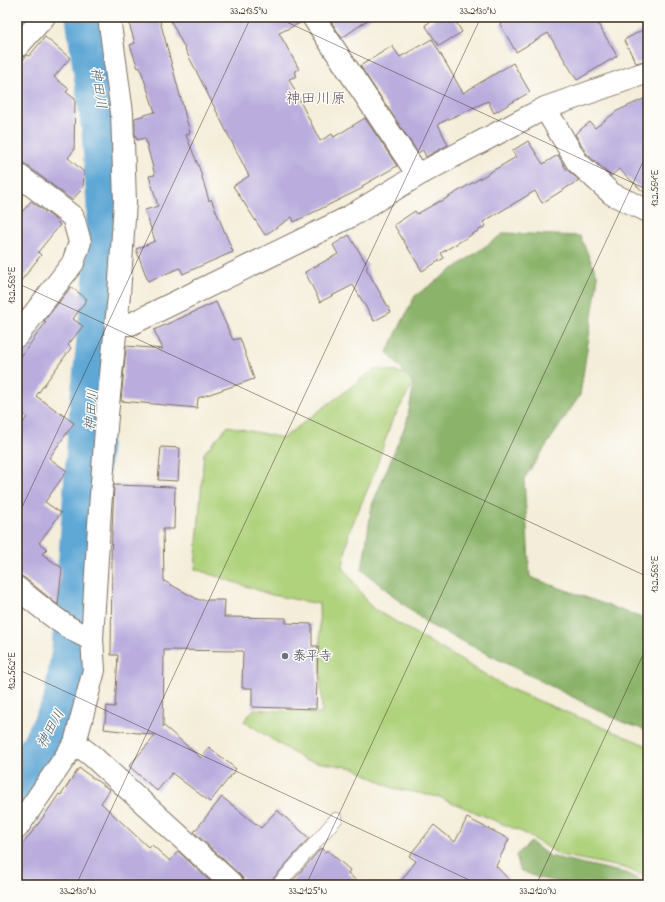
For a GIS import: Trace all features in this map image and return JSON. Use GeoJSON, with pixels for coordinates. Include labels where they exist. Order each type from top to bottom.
{"type":"FeatureCollection","features":[{"type":"Feature","properties":{"kind":"street"},"geometry":{"type":"LineString","coordinates":[[17,47],[44,17]]}},
{"type":"Feature","properties":{"kind":"street"},"geometry":{"type":"LineString","coordinates":[[17,828],[75,743],[94,670],[89,638],[106,423],[126,202],[122,113],[109,17]]}},
{"type":"Feature","properties":{"kind":"street"},"geometry":{"type":"LineString","coordinates":[[313,17],[418,175]]}},
{"type":"Feature","properties":{"kind":"street"},"geometry":{"type":"LineString","coordinates":[[116,324],[131,324],[349,217],[418,175],[545,108],[648,72]]}},
{"type":"Feature","properties":{"kind":"street"},"geometry":{"type":"LineString","coordinates":[[545,108],[577,162],[612,194],[648,211]]}},
{"type":"Feature","properties":{"kind":"street"},"geometry":{"type":"LineString","coordinates":[[17,174],[73,217],[80,242],[73,263],[17,336]]}},
{"type":"Feature","properties":{"kind":"street"},"geometry":{"type":"LineString","coordinates":[[17,588],[66,626],[89,638]]}},
{"type":"Feature","properties":{"kind":"street"},"geometry":{"type":"LineString","coordinates":[[75,743],[91,755],[234,885]]}},
{"type":"Feature","properties":{"kind":"lane"},"geometry":{"type":"LineString","coordinates":[[278,885],[336,819]]}},
{"type":"Feature","properties":{"kind":"green space"},"geometry":{"type":"Polygon","coordinates":[[[504,233],[580,236],[598,277],[580,395],[524,479],[530,577],[648,620],[648,731],[622,722],[428,624],[362,570],[372,505],[407,421],[414,384],[387,352],[415,296],[504,233]]]}},
{"type":"Feature","properties":{"kind":"green space"},"geometry":{"type":"Polygon","coordinates":[[[375,369],[418,375],[391,423],[372,479],[349,532],[343,567],[371,607],[508,688],[648,746],[648,878],[625,868],[560,855],[522,832],[439,797],[392,788],[354,768],[304,760],[244,721],[254,709],[322,714],[319,604],[272,595],[195,569],[204,453],[228,426],[283,438],[375,369]]]}},
{"type":"Feature","properties":{"kind":"green space"},"geometry":{"type":"Polygon","coordinates":[[[531,842],[549,856],[625,873],[648,883],[648,885],[579,885],[538,878],[520,870],[516,855],[531,842]]]}},
{"type":"Feature","properties":{"kind":"building"},"geometry":{"type":"Polygon","coordinates":[[[127,17],[159,17],[190,133],[186,135],[200,170],[209,201],[211,199],[233,252],[183,274],[180,268],[148,281],[136,249],[155,241],[145,210],[158,206],[149,176],[155,175],[145,138],[137,140],[135,133],[135,118],[155,112],[140,67],[138,68],[130,45],[135,43],[127,17]]]}},
{"type":"Feature","properties":{"kind":"building"},"geometry":{"type":"Polygon","coordinates":[[[169,17],[301,17],[302,22],[279,33],[299,69],[294,72],[297,76],[289,79],[320,141],[332,134],[334,137],[365,118],[397,166],[362,186],[363,188],[294,222],[292,217],[265,235],[233,186],[249,176],[169,17]]]}},
{"type":"Feature","properties":{"kind":"building"},"geometry":{"type":"Polygon","coordinates":[[[328,17],[372,17],[342,38],[328,17]]]}},
{"type":"Feature","properties":{"kind":"building"},"geometry":{"type":"Polygon","coordinates":[[[438,17],[453,17],[462,32],[439,46],[425,25],[438,17]]]}},
{"type":"Feature","properties":{"kind":"building"},"geometry":{"type":"Polygon","coordinates":[[[513,17],[594,17],[617,56],[577,80],[548,33],[516,52],[500,24],[513,17]]]}},
{"type":"Feature","properties":{"kind":"building"},"geometry":{"type":"Polygon","coordinates":[[[648,27],[648,60],[636,63],[624,40],[648,27]]]}},
{"type":"Feature","properties":{"kind":"building"},"geometry":{"type":"Polygon","coordinates":[[[45,37],[70,58],[54,77],[69,89],[66,92],[75,99],[74,150],[68,158],[84,172],[83,188],[72,200],[25,164],[17,162],[17,68],[27,55],[29,56],[45,37]]]}},
{"type":"Feature","properties":{"kind":"building"},"geometry":{"type":"Polygon","coordinates":[[[432,39],[463,93],[513,63],[530,92],[494,113],[488,101],[438,124],[448,145],[426,157],[423,150],[418,153],[360,66],[392,46],[400,57],[432,39]]]}},
{"type":"Feature","properties":{"kind":"building"},"geometry":{"type":"Polygon","coordinates":[[[648,97],[648,196],[619,169],[611,176],[587,154],[575,134],[590,122],[595,128],[617,111],[648,97]]]}},
{"type":"Feature","properties":{"kind":"building"},"geometry":{"type":"Polygon","coordinates":[[[528,141],[543,164],[558,155],[566,169],[579,180],[542,203],[535,191],[483,222],[486,226],[441,253],[444,258],[422,271],[394,225],[415,211],[417,214],[440,202],[516,157],[512,151],[528,141]]]}},
{"type":"Feature","properties":{"kind":"building"},"geometry":{"type":"Polygon","coordinates":[[[31,201],[55,219],[60,225],[38,252],[41,255],[17,286],[17,218],[31,201]]]}},
{"type":"Feature","properties":{"kind":"building"},"geometry":{"type":"Polygon","coordinates":[[[349,235],[368,266],[366,268],[391,312],[374,321],[353,285],[320,302],[305,272],[338,254],[333,245],[349,235]]]}},
{"type":"Feature","properties":{"kind":"building"},"geometry":{"type":"Polygon","coordinates":[[[71,287],[87,299],[73,319],[83,326],[68,345],[71,348],[36,396],[74,423],[49,458],[67,471],[45,502],[61,513],[39,543],[47,549],[42,554],[62,568],[58,605],[25,578],[17,574],[17,431],[27,417],[23,414],[17,423],[17,362],[46,322],[44,321],[71,287]]]}},
{"type":"Feature","properties":{"kind":"building"},"geometry":{"type":"Polygon","coordinates":[[[216,302],[233,340],[240,338],[254,379],[198,398],[197,408],[121,401],[126,346],[163,349],[154,330],[216,302]]]}},
{"type":"Feature","properties":{"kind":"building"},"geometry":{"type":"Polygon","coordinates":[[[161,447],[180,448],[178,481],[158,480],[161,447]]]}},
{"type":"Feature","properties":{"kind":"building"},"geometry":{"type":"Polygon","coordinates":[[[114,485],[175,487],[174,529],[163,529],[164,581],[199,600],[225,600],[224,617],[286,618],[286,623],[312,624],[312,646],[318,646],[316,709],[252,707],[252,688],[242,688],[243,651],[164,650],[163,727],[164,726],[201,758],[209,747],[236,769],[210,802],[172,773],[157,791],[129,766],[156,735],[104,729],[107,706],[115,707],[118,655],[111,655],[111,559],[114,485]]]}},
{"type":"Feature","properties":{"kind":"building"},"geometry":{"type":"Polygon","coordinates":[[[79,768],[110,790],[101,803],[149,848],[152,845],[170,861],[178,851],[214,885],[17,885],[17,852],[59,794],[61,795],[79,768]]]}},
{"type":"Feature","properties":{"kind":"building"},"geometry":{"type":"Polygon","coordinates":[[[222,797],[261,828],[277,810],[309,838],[272,880],[270,885],[245,885],[245,881],[241,876],[194,832],[222,797]]]}},
{"type":"Feature","properties":{"kind":"building"},"geometry":{"type":"Polygon","coordinates":[[[467,818],[509,839],[496,866],[514,885],[398,885],[416,861],[409,856],[434,825],[455,842],[467,818]]]}},
{"type":"Feature","properties":{"kind":"building"},"geometry":{"type":"Polygon","coordinates":[[[321,848],[325,852],[327,850],[350,870],[348,873],[361,885],[289,885],[321,848]]]}},
{"type":"Feature","properties":{"kind":"waterway","name":"神田川"},"geometry":{"type":"LineString","coordinates":[[17,792],[25,781],[65,706],[74,650],[92,406],[108,257],[109,206],[104,130],[88,17]]}},
{"type":"Feature","properties":{"kind":"place","name":"泰平寺"},"geometry":{"type":"Point","coordinates":[285,656]}},
{"type":"Feature","properties":{"kind":"district","name":"神田川原"},"geometry":{"type":"Point","coordinates":[316,99]}}]}
